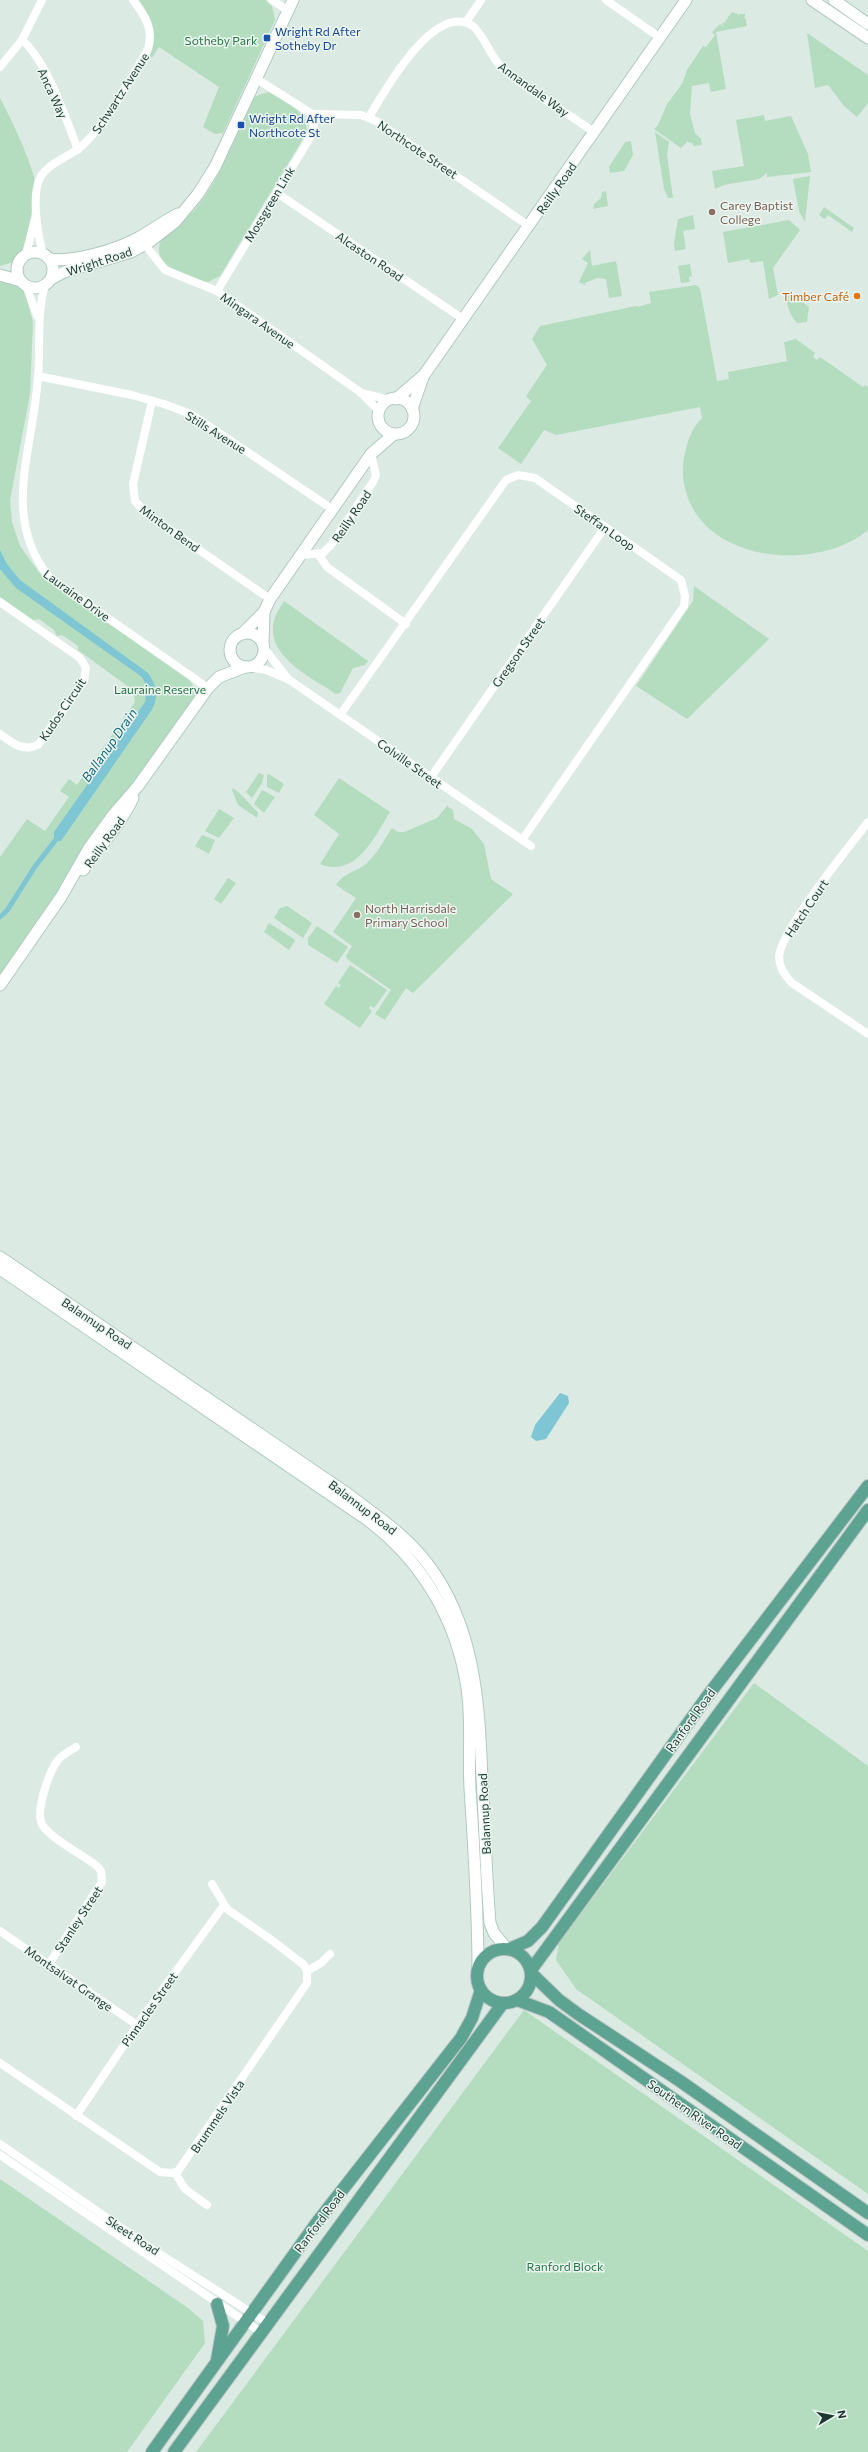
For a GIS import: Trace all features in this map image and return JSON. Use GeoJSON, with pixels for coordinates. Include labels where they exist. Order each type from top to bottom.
{"type":"FeatureCollection","features":[{"type":"Feature","properties":{"kind":"main road","name":"Ranford Road"},"geometry":{"type":"LineString","coordinates":[[508,1949],[528,1941],[542,1927],[706,1698],[868,1486]]}},
{"type":"Feature","properties":{"kind":"main road","name":"Ranford Road"},"geometry":{"type":"LineString","coordinates":[[531,1971],[868,1510]]}},
{"type":"Feature","properties":{"kind":"main road"},"geometry":{"type":"LineString","coordinates":[[499,1949],[508,1949],[523,1956],[531,1971],[527,1991],[517,2000],[503,2003],[491,1999],[481,1990],[477,1976],[478,1969],[488,1954],[499,1949]]}},
{"type":"Feature","properties":{"kind":"main road","name":"Southern River Road"},"geometry":{"type":"LineString","coordinates":[[531,1971],[559,2000],[578,2014],[685,2085],[868,2213]]}},
{"type":"Feature","properties":{"kind":"main road","name":"Ranford Road"},"geometry":{"type":"LineString","coordinates":[[152,2452],[318,2220],[461,2038],[472,2018],[481,1990]]}},
{"type":"Feature","properties":{"kind":"main road","name":"Southern River Road"},"geometry":{"type":"LineString","coordinates":[[517,2000],[549,2012],[868,2235]]}},
{"type":"Feature","properties":{"kind":"main road","name":"Ranford Road"},"geometry":{"type":"LineString","coordinates":[[174,2452],[503,2003]]}},
{"type":"Feature","properties":{"kind":"main road"},"geometry":{"type":"LineString","coordinates":[[217,2304],[223,2326],[217,2361]]}},
{"type":"Feature","properties":{"kind":"street"},"geometry":{"type":"LineString","coordinates":[[0,67],[22,40],[42,0]]}},
{"type":"Feature","properties":{"kind":"street","name":"Schwartz Avenue"},"geometry":{"type":"LineString","coordinates":[[26,254],[36,213],[37,188],[41,176],[78,150],[97,130],[148,49],[150,39],[149,25],[133,0]]}},
{"type":"Feature","properties":{"kind":"street"},"geometry":{"type":"LineString","coordinates":[[272,0],[290,5]]}},
{"type":"Feature","properties":{"kind":"street"},"geometry":{"type":"LineString","coordinates":[[369,117],[413,47],[442,24],[456,21],[466,22],[481,0]]}},
{"type":"Feature","properties":{"kind":"street"},"geometry":{"type":"LineString","coordinates":[[606,0],[659,37]]}},
{"type":"Feature","properties":{"kind":"street","name":"Reilly Road"},"geometry":{"type":"LineString","coordinates":[[412,409],[424,375],[686,0]]}},
{"type":"Feature","properties":{"kind":"street"},"geometry":{"type":"LineString","coordinates":[[812,0],[868,38]]}},
{"type":"Feature","properties":{"kind":"street"},"geometry":{"type":"LineString","coordinates":[[834,0],[868,24]]}},
{"type":"Feature","properties":{"kind":"street","name":"Wright Road"},"geometry":{"type":"LineString","coordinates":[[47,256],[61,260],[79,257],[142,241],[164,232],[198,194],[215,167],[290,5]]}},
{"type":"Feature","properties":{"kind":"street","name":"Annandale Way"},"geometry":{"type":"LineString","coordinates":[[466,22],[476,29],[488,50],[501,66],[594,132]]}},
{"type":"Feature","properties":{"kind":"street","name":"Anca Way"},"geometry":{"type":"LineString","coordinates":[[22,40],[32,50],[56,94],[78,150]]}},
{"type":"Feature","properties":{"kind":"street","name":"Northcote Street"},"geometry":{"type":"LineString","coordinates":[[255,78],[304,110],[316,115],[351,115],[369,117],[529,226]]}},
{"type":"Feature","properties":{"kind":"street","name":"Mossgreen Link"},"geometry":{"type":"LineString","coordinates":[[217,291],[311,136],[316,115]]}},
{"type":"Feature","properties":{"kind":"street","name":"Alcaston Road"},"geometry":{"type":"LineString","coordinates":[[277,193],[463,320]]}},
{"type":"Feature","properties":{"kind":"street","name":"Schwartz Avenue"},"geometry":{"type":"LineString","coordinates":[[36,213],[47,256]]}},
{"type":"Feature","properties":{"kind":"street","name":"Wright Road"},"geometry":{"type":"LineString","coordinates":[[48,282],[64,272],[125,255],[142,241]]}},
{"type":"Feature","properties":{"kind":"street","name":"Mingara Avenue"},"geometry":{"type":"LineString","coordinates":[[142,241],[159,265],[170,273],[217,291],[360,392],[379,411]]}},
{"type":"Feature","properties":{"kind":"street"},"geometry":{"type":"LineString","coordinates":[[0,271],[18,264],[26,254],[35,252],[47,256],[53,267],[48,282],[35,288],[0,275]]}},
{"type":"Feature","properties":{"kind":"street"},"geometry":{"type":"LineString","coordinates":[[18,264],[18,273],[24,283]]}},
{"type":"Feature","properties":{"kind":"street","name":"Lauraine Drive"},"geometry":{"type":"LineString","coordinates":[[48,282],[38,319],[38,376],[15,492],[16,521],[27,550],[49,577],[208,688]]}},
{"type":"Feature","properties":{"kind":"street","name":"Lauraine Drive"},"geometry":{"type":"LineString","coordinates":[[24,283],[38,319]]}},
{"type":"Feature","properties":{"kind":"street","name":"Reilly Road"},"geometry":{"type":"LineString","coordinates":[[393,399],[424,375]]}},
{"type":"Feature","properties":{"kind":"street","name":"Stills Avenue"},"geometry":{"type":"LineString","coordinates":[[38,376],[59,378],[152,400],[174,407],[202,420],[332,510]]}},
{"type":"Feature","properties":{"kind":"street","name":"Mingara Avenue"},"geometry":{"type":"LineString","coordinates":[[360,392],[393,399]]}},
{"type":"Feature","properties":{"kind":"street"},"geometry":{"type":"LineString","coordinates":[[393,399],[406,402],[412,409],[412,425],[404,432],[394,434],[381,427],[379,411],[393,399]]}},
{"type":"Feature","properties":{"kind":"street","name":"Minton Bend"},"geometry":{"type":"LineString","coordinates":[[152,400],[132,484],[135,501],[146,513],[270,599]]}},
{"type":"Feature","properties":{"kind":"street","name":"Reilly Road"},"geometry":{"type":"LineString","coordinates":[[319,555],[331,545],[373,482],[376,475],[372,453],[381,427]]}},
{"type":"Feature","properties":{"kind":"street","name":"Reilly Road"},"geometry":{"type":"LineString","coordinates":[[242,634],[264,612],[270,599],[372,453],[394,434]]}},
{"type":"Feature","properties":{"kind":"street","name":"Steffan Loop"},"geometry":{"type":"LineString","coordinates":[[340,715],[406,624],[503,484],[513,476],[524,475],[535,478],[681,580],[685,596],[684,606],[522,840]]}},
{"type":"Feature","properties":{"kind":"street","name":"Gregson Street"},"geometry":{"type":"LineString","coordinates":[[430,777],[605,527]]}},
{"type":"Feature","properties":{"kind":"street"},"geometry":{"type":"LineString","coordinates":[[301,556],[319,555],[327,567],[406,624]]}},
{"type":"Feature","properties":{"kind":"street","name":"Kudos Circuit"},"geometry":{"type":"LineString","coordinates":[[0,602],[80,658],[84,663],[86,672],[84,681],[38,745],[28,749],[23,748],[15,745],[0,734]]}},
{"type":"Feature","properties":{"kind":"street","name":"Reilly Road"},"geometry":{"type":"LineString","coordinates":[[264,612],[264,646]]}},
{"type":"Feature","properties":{"kind":"street"},"geometry":{"type":"LineString","coordinates":[[242,634],[254,634],[264,646],[259,662],[247,667],[234,661],[230,651],[234,640],[242,634]]}},
{"type":"Feature","properties":{"kind":"street","name":"Colville Street"},"geometry":{"type":"LineString","coordinates":[[264,646],[288,679]]}},
{"type":"Feature","properties":{"kind":"street","name":"Reilly Road"},"geometry":{"type":"LineString","coordinates":[[0,985],[63,894],[75,881],[104,840],[119,825],[138,786],[208,688],[219,677],[230,651]]}},
{"type":"Feature","properties":{"kind":"street","name":"Reilly Road"},"geometry":{"type":"LineString","coordinates":[[219,677],[247,667]]}},
{"type":"Feature","properties":{"kind":"street","name":"Colville Street"},"geometry":{"type":"LineString","coordinates":[[247,667],[266,670],[288,679],[531,846]]}},
{"type":"Feature","properties":{"kind":"street","name":"Hatch Court"},"geometry":{"type":"LineString","coordinates":[[868,822],[789,931],[779,956],[784,975],[792,983],[868,1034]]}},
{"type":"Feature","properties":{"kind":"street","name":"Balannup Road"},"geometry":{"type":"LineString","coordinates":[[0,1258],[325,1484],[407,1555],[439,1601],[458,1647],[467,1690],[478,1969]]}},
{"type":"Feature","properties":{"kind":"street","name":"Balannup Road"},"geometry":{"type":"LineString","coordinates":[[0,1269],[394,1528],[426,1562],[440,1582],[464,1634],[473,1666],[478,1699],[490,1923],[494,1933],[508,1949]]}},
{"type":"Feature","properties":{"kind":"street","name":"Stanley Street"},"geometry":{"type":"LineString","coordinates":[[49,1964],[102,1882],[101,1871],[97,1866],[48,1832],[40,1822],[40,1809],[48,1782],[58,1760],[76,1747]]}},
{"type":"Feature","properties":{"kind":"street"},"geometry":{"type":"LineString","coordinates":[[212,1884],[224,1905],[300,1961],[307,1971],[321,1963],[330,1954]]}},
{"type":"Feature","properties":{"kind":"street","name":"Pinnacles Street"},"geometry":{"type":"LineString","coordinates":[[76,2116],[137,2025],[224,1905]]}},
{"type":"Feature","properties":{"kind":"street","name":"Montsalvat Grange"},"geometry":{"type":"LineString","coordinates":[[0,1930],[137,2025]]}},
{"type":"Feature","properties":{"kind":"street","name":"Brummels Vista"},"geometry":{"type":"LineString","coordinates":[[175,2173],[184,2165],[304,1989],[307,1983],[307,1971]]}},
{"type":"Feature","properties":{"kind":"street"},"geometry":{"type":"LineString","coordinates":[[0,2063],[160,2172],[175,2173],[186,2189],[208,2205]]}},
{"type":"Feature","properties":{"kind":"street","name":"Skeet Road"},"geometry":{"type":"LineString","coordinates":[[0,2144],[266,2328]]}},
{"type":"Feature","properties":{"kind":"street","name":"Skeet Road"},"geometry":{"type":"LineString","coordinates":[[0,2155],[217,2304],[248,2317],[266,2328]]}},
{"type":"Feature","properties":{"kind":"green space","name":"Sotheby Park"},"geometry":{"type":"Polygon","coordinates":[[[139,0],[265,0],[272,6],[275,20],[223,133],[215,134],[203,127],[219,87],[159,47],[152,58],[150,56],[154,40],[153,26],[139,0]]]}},
{"type":"Feature","properties":{"kind":"green space"},"geometry":{"type":"Polygon","coordinates":[[[732,12],[738,14],[739,17],[739,14],[745,14],[743,19],[746,18],[747,26],[716,32],[726,89],[711,92],[709,83],[692,86],[690,114],[695,133],[701,139],[702,145],[694,146],[692,143],[687,142],[681,148],[654,129],[658,125],[667,104],[682,84],[687,70],[703,46],[706,47],[715,35],[712,32],[720,24],[724,27],[722,24],[724,22],[727,23],[725,21],[727,19],[729,20],[727,18],[732,12]]]}},
{"type":"Feature","properties":{"kind":"green space"},"geometry":{"type":"Polygon","coordinates":[[[807,33],[868,75],[868,103],[857,117],[844,106],[828,85],[815,88],[807,33]]]}},
{"type":"Feature","properties":{"kind":"green space"},"geometry":{"type":"Polygon","coordinates":[[[268,92],[289,103],[301,114],[305,120],[306,134],[220,276],[208,282],[186,276],[165,263],[159,251],[160,245],[167,233],[196,208],[214,183],[254,97],[268,92]]]}},
{"type":"Feature","properties":{"kind":"green space"},"geometry":{"type":"Polygon","coordinates":[[[0,98],[23,147],[31,167],[35,183],[31,217],[22,251],[15,261],[0,266],[0,98]]]}},
{"type":"Feature","properties":{"kind":"green space"},"geometry":{"type":"Polygon","coordinates":[[[764,115],[765,121],[791,116],[808,154],[811,172],[767,177],[767,173],[759,179],[724,185],[715,189],[712,171],[744,166],[736,120],[764,115]]]}},
{"type":"Feature","properties":{"kind":"green space"},"geometry":{"type":"Polygon","coordinates":[[[655,132],[669,142],[667,155],[673,198],[668,198],[664,189],[655,132]]]}},
{"type":"Feature","properties":{"kind":"green space"},"geometry":{"type":"Polygon","coordinates":[[[631,141],[633,155],[624,171],[610,173],[609,167],[625,142],[631,141]]]}},
{"type":"Feature","properties":{"kind":"green space"},"geometry":{"type":"Polygon","coordinates":[[[810,176],[805,222],[799,211],[793,179],[810,176]]]}},
{"type":"Feature","properties":{"kind":"green space"},"geometry":{"type":"Polygon","coordinates":[[[606,191],[608,206],[593,209],[594,204],[601,198],[602,192],[606,191]]]}},
{"type":"Feature","properties":{"kind":"green space"},"geometry":{"type":"Polygon","coordinates":[[[824,207],[854,228],[852,232],[828,215],[825,219],[819,215],[824,207]]]}},
{"type":"Feature","properties":{"kind":"green space"},"geometry":{"type":"Polygon","coordinates":[[[693,215],[695,229],[683,231],[686,249],[675,251],[674,243],[678,219],[693,215]]]}},
{"type":"Feature","properties":{"kind":"green space"},"geometry":{"type":"Polygon","coordinates":[[[789,220],[800,230],[773,268],[778,295],[769,299],[763,261],[751,263],[749,259],[728,263],[723,232],[789,220]]]}},
{"type":"Feature","properties":{"kind":"green space"},"geometry":{"type":"Polygon","coordinates":[[[590,250],[592,266],[616,261],[622,296],[609,298],[606,279],[597,278],[585,283],[585,285],[579,282],[588,263],[582,259],[590,250]]]}},
{"type":"Feature","properties":{"kind":"green space"},"geometry":{"type":"Polygon","coordinates":[[[690,264],[692,276],[689,277],[690,282],[681,283],[678,266],[690,264]]]}},
{"type":"Feature","properties":{"kind":"green space","name":"Lauraine Reserve"},"geometry":{"type":"Polygon","coordinates":[[[0,281],[18,284],[24,289],[33,322],[30,394],[10,500],[12,522],[20,546],[43,578],[188,677],[195,690],[193,699],[0,976],[0,857],[27,819],[45,831],[69,797],[60,791],[69,779],[77,785],[135,702],[133,690],[78,650],[78,646],[62,635],[57,636],[54,630],[39,619],[33,620],[0,597],[0,281]]]}},
{"type":"Feature","properties":{"kind":"green space"},"geometry":{"type":"Polygon","coordinates":[[[696,285],[700,288],[717,381],[729,379],[728,372],[787,361],[784,342],[796,339],[815,353],[813,357],[817,360],[820,357],[863,387],[865,385],[868,387],[868,530],[848,543],[824,551],[798,555],[772,554],[746,549],[723,539],[704,523],[690,503],[686,492],[683,469],[688,442],[692,432],[702,418],[700,407],[556,435],[544,430],[521,464],[498,448],[531,401],[526,396],[547,365],[532,339],[540,326],[636,306],[638,307],[651,303],[649,292],[696,285]]]}},
{"type":"Feature","properties":{"kind":"green space"},"geometry":{"type":"Polygon","coordinates":[[[788,291],[809,307],[807,322],[797,323],[792,316],[787,303],[788,291]]]}},
{"type":"Feature","properties":{"kind":"green space"},"geometry":{"type":"Polygon","coordinates":[[[694,586],[769,639],[687,719],[636,686],[693,601],[694,586]]]}},
{"type":"Feature","properties":{"kind":"green space"},"geometry":{"type":"Polygon","coordinates":[[[284,601],[368,661],[365,665],[353,668],[340,693],[336,694],[302,672],[282,654],[276,643],[273,631],[275,617],[284,601]]]}},
{"type":"Feature","properties":{"kind":"green space"},"geometry":{"type":"Polygon","coordinates":[[[259,773],[264,775],[262,783],[252,798],[246,792],[259,773]]]}},
{"type":"Feature","properties":{"kind":"green space"},"geometry":{"type":"Polygon","coordinates":[[[269,774],[284,784],[279,793],[267,787],[267,775],[269,774]]]}},
{"type":"Feature","properties":{"kind":"green space"},"geometry":{"type":"Polygon","coordinates":[[[339,778],[390,812],[363,853],[344,866],[333,867],[320,864],[339,834],[314,815],[339,778]]]}},
{"type":"Feature","properties":{"kind":"green space"},"geometry":{"type":"Polygon","coordinates":[[[233,788],[258,812],[257,818],[238,805],[232,790],[233,788]]]}},
{"type":"Feature","properties":{"kind":"green space"},"geometry":{"type":"Polygon","coordinates":[[[262,790],[275,797],[264,813],[254,804],[262,790]]]}},
{"type":"Feature","properties":{"kind":"green space"},"geometry":{"type":"Polygon","coordinates":[[[447,806],[453,810],[454,819],[472,829],[484,844],[491,879],[513,894],[413,993],[406,988],[385,1020],[375,1014],[391,990],[347,959],[346,956],[352,946],[333,932],[356,898],[336,885],[346,875],[362,867],[370,860],[392,828],[398,832],[404,832],[437,818],[447,806]]]}},
{"type":"Feature","properties":{"kind":"green space"},"geometry":{"type":"Polygon","coordinates":[[[219,809],[234,818],[219,838],[205,831],[219,809]]]}},
{"type":"Feature","properties":{"kind":"green space"},"geometry":{"type":"Polygon","coordinates":[[[202,835],[215,840],[209,854],[195,846],[202,835]]]}},
{"type":"Feature","properties":{"kind":"green space"},"geometry":{"type":"Polygon","coordinates":[[[228,878],[236,883],[221,904],[214,899],[228,878]]]}},
{"type":"Feature","properties":{"kind":"green space"},"geometry":{"type":"Polygon","coordinates":[[[287,906],[312,923],[303,938],[274,918],[280,908],[287,906]]]}},
{"type":"Feature","properties":{"kind":"green space"},"geometry":{"type":"Polygon","coordinates":[[[269,923],[294,939],[295,941],[289,950],[264,932],[269,923]]]}},
{"type":"Feature","properties":{"kind":"green space"},"geometry":{"type":"Polygon","coordinates":[[[317,926],[348,947],[337,963],[308,945],[308,938],[317,926]]]}},
{"type":"Feature","properties":{"kind":"green space"},"geometry":{"type":"Polygon","coordinates":[[[350,965],[387,990],[374,1008],[371,1006],[369,1008],[372,1011],[360,1028],[324,1004],[336,986],[339,988],[341,985],[338,983],[350,965]]]}},
{"type":"Feature","properties":{"kind":"green space"},"geometry":{"type":"Polygon","coordinates":[[[754,1683],[868,1766],[868,2194],[576,1989],[556,1960],[559,1943],[754,1683]]]}},
{"type":"Feature","properties":{"kind":"green space","name":"Ranford Block"},"geometry":{"type":"Polygon","coordinates":[[[524,2010],[868,2251],[868,2452],[196,2452],[524,2010]]]}},
{"type":"Feature","properties":{"kind":"green space"},"geometry":{"type":"Polygon","coordinates":[[[0,2179],[188,2308],[203,2321],[205,2343],[127,2452],[0,2452],[0,2179]]]}},
{"type":"Feature","properties":{"kind":"water"},"geometry":{"type":"Polygon","coordinates":[[[0,550],[7,564],[20,580],[148,673],[155,687],[156,697],[151,711],[61,841],[58,841],[37,868],[9,912],[0,920],[0,914],[5,909],[33,865],[54,838],[54,832],[145,702],[147,687],[142,677],[16,588],[0,569],[0,550]]]}},
{"type":"Feature","properties":{"kind":"water"},"geometry":{"type":"Polygon","coordinates":[[[560,1393],[568,1396],[569,1403],[546,1439],[536,1441],[531,1437],[535,1425],[560,1393]]]}},
{"type":"Feature","properties":{"kind":"place","name":"Wright Rd After Sotheby Dr"},"geometry":{"type":"Point","coordinates":[267,38]}},
{"type":"Feature","properties":{"kind":"place","name":"Wright Rd After Northcote St"},"geometry":{"type":"Point","coordinates":[241,125]}},
{"type":"Feature","properties":{"kind":"place","name":"Carey Baptist College"},"geometry":{"type":"Point","coordinates":[712,212]}},
{"type":"Feature","properties":{"kind":"place","name":"Timber Café"},"geometry":{"type":"Point","coordinates":[857,296]}},
{"type":"Feature","properties":{"kind":"place","name":"North Harrisdale Primary School"},"geometry":{"type":"Point","coordinates":[357,915]}},
{"type":"Feature","properties":{"kind":"water label","name":"Ballanup Drain"},"geometry":{"type":"Point","coordinates":[109,745]}}]}
